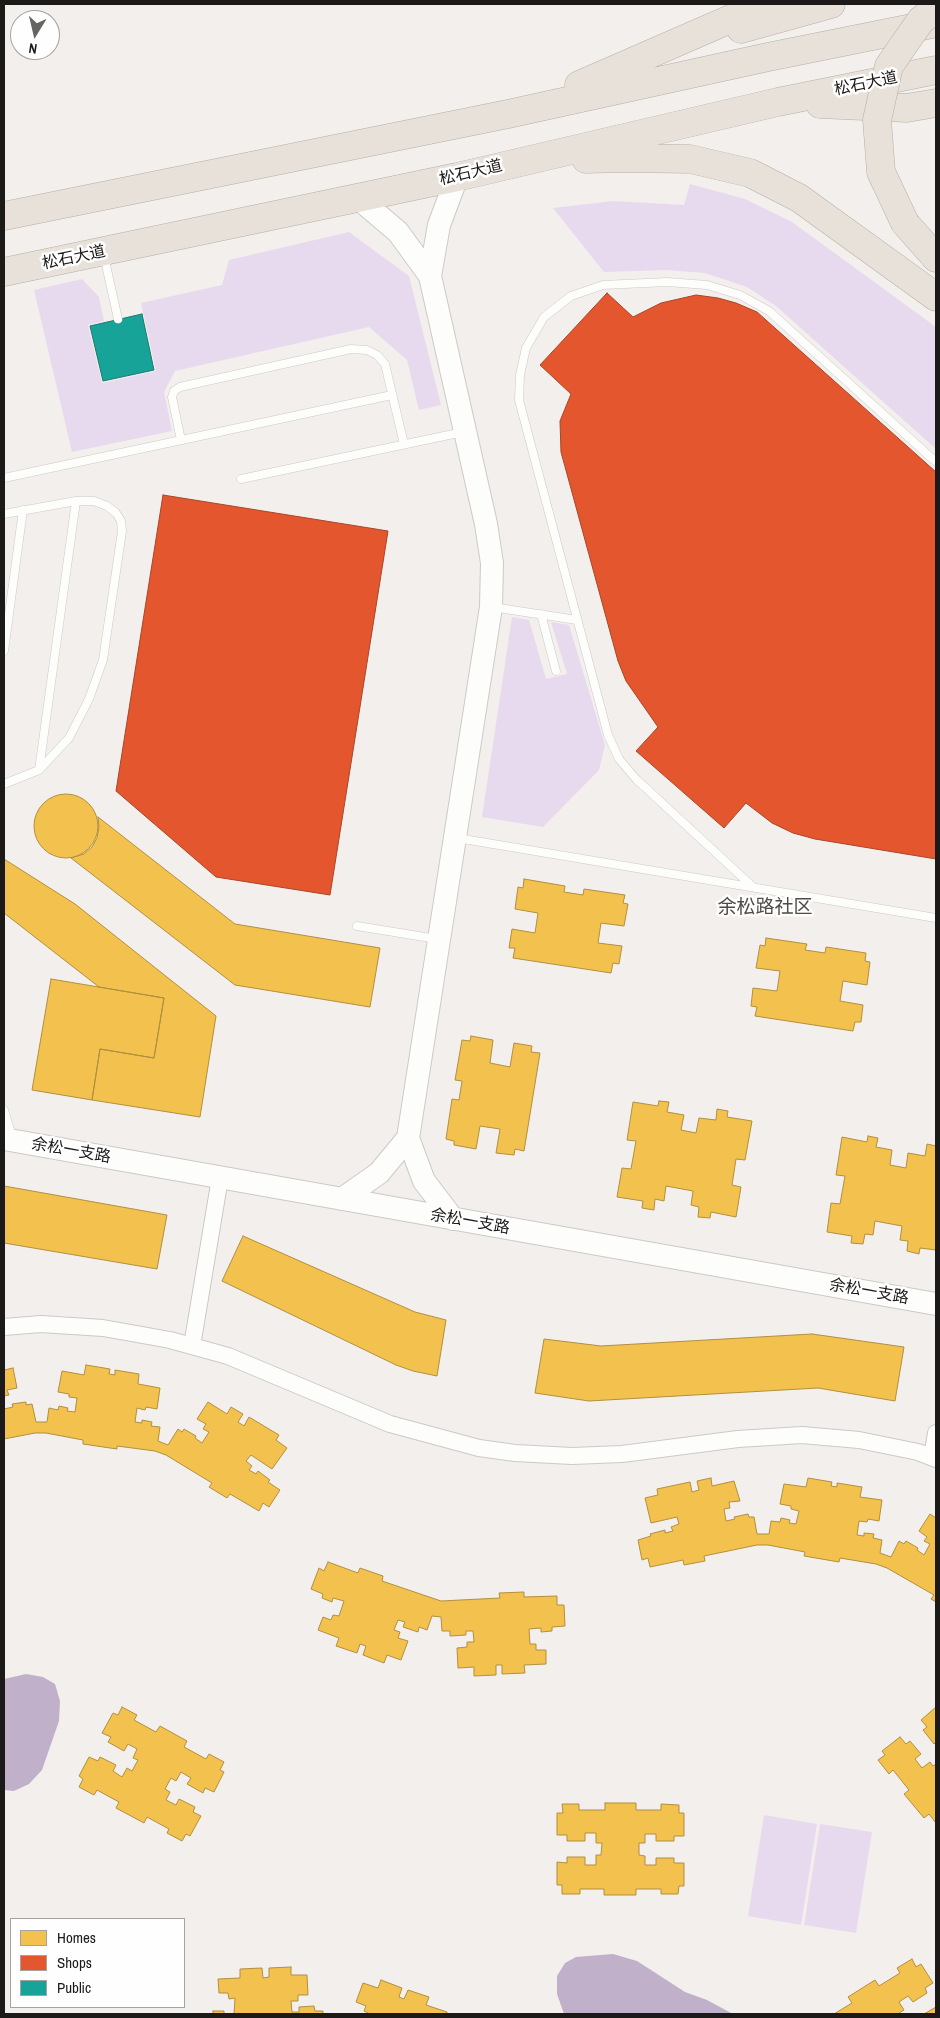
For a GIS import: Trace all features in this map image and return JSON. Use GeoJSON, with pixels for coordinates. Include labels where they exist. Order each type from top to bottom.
{"type":"FeatureCollection","features":[{"type":"Feature","properties":{"kind":"highway"},"geometry":{"type":"LineString","coordinates":[[508,114],[620,69],[765,4]]}},
{"type":"Feature","properties":{"kind":"highway"},"geometry":{"type":"LineString","coordinates":[[620,69],[760,23],[831,4]]}},
{"type":"Feature","properties":{"kind":"highway"},"geometry":{"type":"LineString","coordinates":[[936,10],[921,20],[889,66],[877,120],[881,172],[905,223],[936,258]]}},
{"type":"Feature","properties":{"kind":"highway"},"geometry":{"type":"LineString","coordinates":[[4,216],[508,114],[768,57],[936,23]]}},
{"type":"Feature","properties":{"kind":"highway","name":"松石大道"},"geometry":{"type":"LineString","coordinates":[[4,272],[457,178],[518,162],[778,102],[936,70]]}},
{"type":"Feature","properties":{"kind":"highway"},"geometry":{"type":"LineString","coordinates":[[778,102],[907,108],[936,103]]}},
{"type":"Feature","properties":{"kind":"highway"},"geometry":{"type":"LineString","coordinates":[[518,162],[623,158],[690,159],[750,174],[799,198],[936,297]]}},
{"type":"Feature","properties":{"kind":"street"},"geometry":{"type":"LineString","coordinates":[[453,1219],[424,1181],[408,1138],[490,607],[490,553],[486,524],[430,276],[438,225],[457,178]]}},
{"type":"Feature","properties":{"kind":"street"},"geometry":{"type":"LineString","coordinates":[[358,198],[398,232],[430,276]]}},
{"type":"Feature","properties":{"kind":"street"},"geometry":{"type":"LineString","coordinates":[[342,1199],[379,1173],[408,1138]]}},
{"type":"Feature","properties":{"kind":"street","name":"余松一支路"},"geometry":{"type":"LineString","coordinates":[[9,1140],[936,1304]]}},
{"type":"Feature","properties":{"kind":"street"},"geometry":{"type":"LineString","coordinates":[[192,1346],[220,1178]]}},
{"type":"Feature","properties":{"kind":"street"},"geometry":{"type":"LineString","coordinates":[[4,1327],[41,1324],[103,1328],[192,1346],[228,1356],[390,1424],[479,1448],[515,1453],[572,1456],[622,1454],[738,1439],[802,1435],[859,1440],[918,1452],[934,1458],[936,1432]]}},
{"type":"Feature","properties":{"kind":"lane"},"geometry":{"type":"LineString","coordinates":[[103,252],[118,319]]}},
{"type":"Feature","properties":{"kind":"lane"},"geometry":{"type":"LineString","coordinates":[[753,887],[636,779],[619,759],[608,735],[519,400],[520,375],[526,348],[544,317],[571,296],[604,285],[667,282],[707,285],[740,295],[769,311],[936,462]]}},
{"type":"Feature","properties":{"kind":"lane"},"geometry":{"type":"LineString","coordinates":[[182,440],[172,397],[174,391],[180,387],[351,349],[367,350],[377,355],[384,364],[404,444]]}},
{"type":"Feature","properties":{"kind":"lane"},"geometry":{"type":"LineString","coordinates":[[4,478],[392,395]]}},
{"type":"Feature","properties":{"kind":"lane"},"geometry":{"type":"LineString","coordinates":[[241,480],[465,431]]}},
{"type":"Feature","properties":{"kind":"lane"},"geometry":{"type":"LineString","coordinates":[[39,770],[76,500]]}},
{"type":"Feature","properties":{"kind":"lane"},"geometry":{"type":"LineString","coordinates":[[4,514],[76,500],[94,501],[107,506],[116,513],[121,521],[122,531],[103,660],[89,699],[69,738],[39,770],[4,784]]}},
{"type":"Feature","properties":{"kind":"lane"},"geometry":{"type":"LineString","coordinates":[[4,651],[23,510]]}},
{"type":"Feature","properties":{"kind":"lane"},"geometry":{"type":"LineString","coordinates":[[490,607],[577,620]]}},
{"type":"Feature","properties":{"kind":"lane"},"geometry":{"type":"LineString","coordinates":[[542,614],[556,671]]}},
{"type":"Feature","properties":{"kind":"lane"},"geometry":{"type":"LineString","coordinates":[[455,838],[936,918]]}},
{"type":"Feature","properties":{"kind":"lane"},"geometry":{"type":"LineString","coordinates":[[357,926],[439,939]]}},
{"type":"Feature","properties":{"kind":"lane"},"geometry":{"type":"LineString","coordinates":[[4,1110],[9,1140]]}},
{"type":"Feature","properties":{"kind":"shaded area"},"geometry":{"type":"Polygon","coordinates":[[[690,184],[745,199],[792,222],[936,327],[936,449],[776,306],[747,287],[705,273],[666,270],[604,272],[553,208],[613,201],[684,205],[690,184]]]}},
{"type":"Feature","properties":{"kind":"shaded area"},"geometry":{"type":"Polygon","coordinates":[[[349,232],[409,276],[441,405],[419,410],[407,360],[369,327],[175,371],[164,392],[172,431],[72,452],[34,290],[82,279],[99,297],[104,321],[88,325],[102,383],[156,371],[141,303],[222,285],[229,260],[349,232]]]}},
{"type":"Feature","properties":{"kind":"shaded area"},"geometry":{"type":"Polygon","coordinates":[[[512,617],[529,620],[546,679],[567,674],[551,622],[569,625],[605,745],[599,770],[543,827],[482,817],[512,617]]]}},
{"type":"Feature","properties":{"kind":"shaded area"},"geometry":{"type":"Polygon","coordinates":[[[26,1674],[43,1677],[55,1684],[60,1701],[59,1721],[42,1770],[29,1784],[14,1791],[4,1790],[4,1679],[26,1674]]]}},
{"type":"Feature","properties":{"kind":"shaded area"},"geometry":{"type":"Polygon","coordinates":[[[764,1815],[817,1824],[801,1925],[748,1916],[764,1815]]]}},
{"type":"Feature","properties":{"kind":"shaded area"},"geometry":{"type":"Polygon","coordinates":[[[820,1824],[872,1832],[856,1933],[804,1925],[820,1824]]]}},
{"type":"Feature","properties":{"kind":"shaded area"},"geometry":{"type":"Polygon","coordinates":[[[613,1954],[637,1961],[685,1992],[707,2000],[733,2014],[564,2014],[557,1994],[557,1976],[565,1963],[576,1957],[613,1954]]]}},
{"type":"Feature","properties":{"kind":"building: Homes"},"geometry":{"type":"Polygon","coordinates":[[[60,794],[72,794],[89,803],[96,814],[98,826],[96,838],[89,849],[72,858],[60,858],[48,853],[39,844],[34,832],[34,820],[39,808],[48,799],[60,794]]]}},
{"type":"Feature","properties":{"kind":"building: Homes"},"geometry":{"type":"Polygon","coordinates":[[[98,817],[235,924],[380,948],[370,1007],[235,985],[71,858],[84,854],[92,847],[97,838],[98,817]]]}},
{"type":"Feature","properties":{"kind":"building: Homes"},"geometry":{"type":"Polygon","coordinates":[[[4,859],[75,904],[216,1016],[200,1117],[92,1100],[100,1049],[154,1058],[164,998],[99,987],[4,913],[4,859]]]}},
{"type":"Feature","properties":{"kind":"building: Homes"},"geometry":{"type":"Polygon","coordinates":[[[524,879],[565,886],[564,892],[583,895],[584,889],[625,895],[623,903],[628,904],[624,926],[601,923],[598,943],[622,946],[619,964],[613,963],[611,973],[513,958],[515,948],[509,948],[512,929],[535,933],[538,913],[515,909],[518,887],[523,888],[524,879]]]}},
{"type":"Feature","properties":{"kind":"building: Homes"},"geometry":{"type":"Polygon","coordinates":[[[766,938],[807,944],[805,950],[825,953],[826,947],[866,953],[865,961],[870,962],[867,985],[843,981],[840,1001],[863,1005],[861,1022],[855,1022],[853,1031],[755,1016],[757,1007],[751,1006],[753,988],[777,991],[780,971],[756,968],[760,945],[765,946],[766,938]]]}},
{"type":"Feature","properties":{"kind":"building: Homes"},"geometry":{"type":"Polygon","coordinates":[[[51,979],[164,998],[154,1058],[100,1049],[92,1100],[32,1090],[51,979]]]}},
{"type":"Feature","properties":{"kind":"building: Homes"},"geometry":{"type":"Polygon","coordinates":[[[471,1036],[493,1040],[490,1063],[510,1067],[514,1043],[532,1046],[531,1052],[540,1053],[524,1151],[515,1149],[514,1155],[496,1153],[500,1129],[480,1126],[476,1149],[454,1145],[454,1141],[446,1139],[452,1099],[459,1100],[462,1081],[455,1080],[462,1040],[470,1041],[471,1036]]]}},
{"type":"Feature","properties":{"kind":"building: Homes"},"geometry":{"type":"Polygon","coordinates":[[[659,1101],[669,1102],[667,1112],[684,1115],[681,1130],[696,1133],[699,1118],[716,1120],[717,1109],[728,1111],[727,1117],[752,1121],[745,1160],[736,1159],[732,1185],[741,1187],[736,1217],[711,1212],[710,1218],[698,1217],[699,1207],[691,1205],[693,1191],[666,1186],[664,1201],[655,1199],[654,1210],[642,1208],[643,1201],[617,1197],[622,1168],[631,1169],[636,1141],[627,1140],[633,1102],[658,1106],[659,1101]]]}},
{"type":"Feature","properties":{"kind":"building: Homes"},"geometry":{"type":"Polygon","coordinates":[[[868,1136],[878,1138],[876,1147],[892,1150],[890,1165],[906,1168],[908,1153],[925,1156],[927,1144],[936,1146],[936,1250],[920,1248],[919,1254],[907,1251],[908,1241],[900,1240],[902,1226],[875,1221],[873,1235],[865,1234],[863,1244],[851,1243],[852,1236],[827,1232],[831,1203],[840,1204],[845,1176],[836,1175],[842,1137],[867,1142],[868,1136]]]}},
{"type":"Feature","properties":{"kind":"building: Homes"},"geometry":{"type":"Polygon","coordinates":[[[4,1186],[167,1215],[157,1269],[4,1243],[4,1186]]]}},
{"type":"Feature","properties":{"kind":"building: Homes"},"geometry":{"type":"Polygon","coordinates":[[[243,1236],[415,1312],[446,1320],[437,1376],[396,1365],[222,1281],[243,1236]]]}},
{"type":"Feature","properties":{"kind":"building: Homes"},"geometry":{"type":"Polygon","coordinates":[[[812,1334],[904,1347],[895,1401],[818,1388],[589,1401],[535,1393],[544,1339],[601,1346],[812,1334]]]}},
{"type":"Feature","properties":{"kind":"building: Homes"},"geometry":{"type":"Polygon","coordinates":[[[86,1365],[110,1369],[109,1374],[115,1375],[115,1370],[139,1374],[138,1384],[160,1388],[157,1409],[146,1407],[145,1410],[137,1408],[135,1422],[142,1423],[142,1420],[152,1422],[151,1426],[160,1427],[158,1441],[168,1445],[178,1429],[182,1432],[184,1429],[196,1436],[195,1438],[202,1443],[209,1432],[203,1429],[206,1424],[197,1419],[208,1402],[227,1414],[231,1407],[243,1414],[238,1422],[244,1426],[249,1417],[279,1435],[276,1440],[287,1448],[272,1469],[251,1455],[246,1461],[252,1466],[249,1470],[256,1474],[258,1471],[270,1480],[268,1482],[280,1490],[269,1507],[263,1503],[259,1511],[230,1494],[227,1498],[209,1487],[212,1483],[166,1455],[155,1451],[117,1446],[117,1449],[83,1444],[83,1440],[46,1433],[35,1433],[4,1439],[4,1409],[13,1407],[12,1404],[26,1402],[26,1405],[32,1404],[36,1422],[47,1422],[49,1408],[58,1410],[59,1406],[68,1408],[67,1411],[75,1412],[77,1398],[58,1392],[62,1371],[84,1375],[86,1365]]]}},
{"type":"Feature","properties":{"kind":"building: Homes"},"geometry":{"type":"Polygon","coordinates":[[[13,1368],[17,1388],[7,1390],[9,1395],[4,1396],[4,1370],[13,1368]]]}},
{"type":"Feature","properties":{"kind":"building: Homes"},"geometry":{"type":"Polygon","coordinates":[[[711,1478],[712,1486],[734,1481],[740,1501],[729,1502],[730,1508],[724,1509],[726,1521],[748,1514],[749,1517],[754,1517],[757,1534],[769,1534],[771,1521],[780,1522],[781,1518],[790,1520],[789,1523],[796,1524],[799,1511],[791,1509],[791,1506],[780,1504],[784,1484],[806,1487],[808,1478],[832,1482],[831,1486],[837,1487],[837,1483],[862,1487],[860,1497],[882,1500],[879,1521],[868,1519],[867,1522],[859,1521],[857,1535],[864,1536],[864,1533],[874,1534],[873,1538],[882,1540],[880,1553],[891,1557],[899,1541],[904,1544],[906,1541],[918,1548],[917,1550],[924,1555],[930,1544],[924,1541],[927,1537],[919,1531],[930,1514],[936,1518],[936,1602],[931,1599],[934,1595],[887,1568],[876,1564],[840,1558],[839,1562],[804,1556],[805,1552],[768,1545],[757,1545],[704,1556],[705,1561],[684,1565],[683,1560],[650,1567],[648,1558],[642,1560],[638,1540],[665,1530],[665,1533],[673,1531],[671,1527],[679,1524],[677,1517],[651,1523],[645,1498],[658,1495],[657,1489],[690,1482],[692,1492],[699,1490],[697,1481],[711,1478]]]}},
{"type":"Feature","properties":{"kind":"building: Homes"},"geometry":{"type":"Polygon","coordinates":[[[328,1562],[358,1573],[360,1568],[383,1576],[382,1581],[441,1601],[500,1598],[499,1593],[524,1592],[524,1597],[557,1596],[557,1605],[564,1605],[565,1626],[552,1627],[552,1631],[541,1632],[541,1628],[529,1629],[530,1644],[536,1644],[536,1650],[546,1650],[546,1664],[524,1665],[525,1673],[502,1674],[502,1665],[496,1665],[496,1675],[474,1676],[474,1667],[458,1668],[457,1648],[467,1647],[467,1642],[474,1642],[473,1631],[466,1631],[466,1635],[450,1636],[450,1631],[442,1631],[441,1617],[432,1616],[427,1630],[419,1627],[418,1632],[403,1627],[405,1622],[398,1620],[394,1630],[400,1632],[398,1638],[408,1641],[401,1660],[387,1655],[384,1663],[363,1655],[366,1646],[360,1644],[357,1653],[336,1646],[339,1638],[318,1630],[323,1617],[331,1620],[333,1615],[339,1616],[344,1601],[333,1598],[332,1602],[322,1598],[323,1594],[311,1589],[319,1568],[324,1571],[328,1562]]]}},
{"type":"Feature","properties":{"kind":"building: Homes"},"geometry":{"type":"Polygon","coordinates":[[[122,1707],[137,1715],[134,1720],[156,1732],[160,1726],[187,1741],[184,1747],[206,1759],[209,1754],[224,1762],[220,1770],[224,1772],[214,1792],[205,1788],[203,1793],[187,1784],[191,1778],[181,1772],[176,1781],[171,1778],[165,1789],[170,1792],[166,1800],[176,1805],[179,1799],[195,1807],[193,1812],[201,1816],[190,1836],[186,1834],[182,1841],[167,1833],[169,1829],[147,1817],[144,1823],[116,1808],[119,1802],[97,1790],[94,1795],[79,1787],[83,1779],[79,1776],[89,1757],[98,1761],[100,1757],[116,1765],[113,1771],[122,1777],[127,1768],[132,1771],[138,1760],[133,1758],[137,1749],[128,1744],[124,1751],[108,1742],[111,1737],[102,1733],[113,1713],[118,1715],[122,1707]]]}},
{"type":"Feature","properties":{"kind":"building: Homes"},"geometry":{"type":"Polygon","coordinates":[[[936,1707],[936,1742],[934,1744],[923,1730],[927,1727],[921,1720],[936,1707]]]}},
{"type":"Feature","properties":{"kind":"building: Homes"},"geometry":{"type":"Polygon","coordinates":[[[900,1737],[906,1744],[910,1741],[921,1754],[915,1759],[922,1768],[930,1762],[933,1766],[936,1764],[936,1823],[929,1814],[924,1818],[904,1794],[909,1790],[893,1770],[889,1774],[878,1760],[885,1755],[882,1751],[900,1737]]]}},
{"type":"Feature","properties":{"kind":"building: Homes"},"geometry":{"type":"Polygon","coordinates":[[[605,1803],[636,1803],[636,1810],[661,1810],[661,1804],[679,1805],[679,1813],[684,1813],[684,1836],[674,1836],[674,1841],[656,1841],[656,1834],[645,1834],[645,1843],[639,1843],[639,1855],[645,1856],[645,1865],[656,1865],[656,1858],[674,1858],[674,1863],[684,1863],[684,1886],[679,1886],[678,1894],[661,1894],[661,1889],[636,1889],[636,1895],[604,1895],[604,1889],[580,1889],[580,1894],[562,1894],[562,1885],[557,1885],[557,1862],[567,1863],[567,1857],[585,1857],[585,1865],[596,1865],[596,1855],[601,1855],[602,1843],[596,1843],[596,1833],[585,1833],[585,1841],[567,1841],[567,1835],[557,1835],[557,1813],[563,1813],[562,1804],[579,1804],[579,1810],[605,1810],[605,1803]]]}},
{"type":"Feature","properties":{"kind":"building: Homes"},"geometry":{"type":"Polygon","coordinates":[[[912,1959],[916,1967],[921,1964],[933,1983],[925,1988],[927,1993],[913,2002],[908,1996],[899,2002],[904,2010],[900,2014],[834,2014],[852,2003],[848,1997],[875,1980],[879,1986],[900,1973],[897,1968],[912,1959]]]}},
{"type":"Feature","properties":{"kind":"building: Homes"},"geometry":{"type":"Polygon","coordinates":[[[291,1967],[291,1975],[307,1975],[308,1995],[298,1995],[298,2001],[291,2001],[292,2012],[299,2012],[299,2007],[314,2006],[315,2011],[323,2011],[323,2014],[234,2014],[235,1998],[229,1999],[228,1993],[219,1993],[218,1979],[240,1978],[240,1969],[262,1968],[263,1978],[269,1977],[269,1968],[291,1967]]]}},
{"type":"Feature","properties":{"kind":"building: Homes"},"geometry":{"type":"Polygon","coordinates":[[[381,1980],[402,1988],[399,1997],[404,1999],[408,1990],[429,1997],[426,2005],[447,2012],[447,2014],[370,2014],[364,2011],[366,2006],[356,2002],[363,1983],[378,1988],[381,1980]]]}},
{"type":"Feature","properties":{"kind":"building: Homes"},"geometry":{"type":"Polygon","coordinates":[[[936,2007],[936,2014],[924,2014],[936,2007]]]}},
{"type":"Feature","properties":{"kind":"building: Homes"},"geometry":{"type":"Polygon","coordinates":[[[213,2011],[224,2011],[224,2014],[213,2014],[213,2011]]]}},
{"type":"Feature","properties":{"kind":"building: Shops"},"geometry":{"type":"Polygon","coordinates":[[[607,293],[633,317],[661,303],[696,295],[736,303],[757,312],[936,472],[936,859],[815,839],[793,833],[772,823],[746,803],[724,828],[636,751],[658,727],[626,681],[618,661],[561,452],[560,421],[571,394],[540,365],[607,293]]]}},
{"type":"Feature","properties":{"kind":"building: Shops"},"geometry":{"type":"Polygon","coordinates":[[[163,495],[388,531],[330,895],[216,877],[116,791],[163,495]]]}},
{"type":"Feature","properties":{"kind":"building: Public"},"geometry":{"type":"Polygon","coordinates":[[[142,314],[154,370],[103,381],[90,326],[142,314]]]}},
{"type":"Feature","properties":{"kind":"district","name":"余松路社区"},"geometry":{"type":"Point","coordinates":[765,908]}}]}
